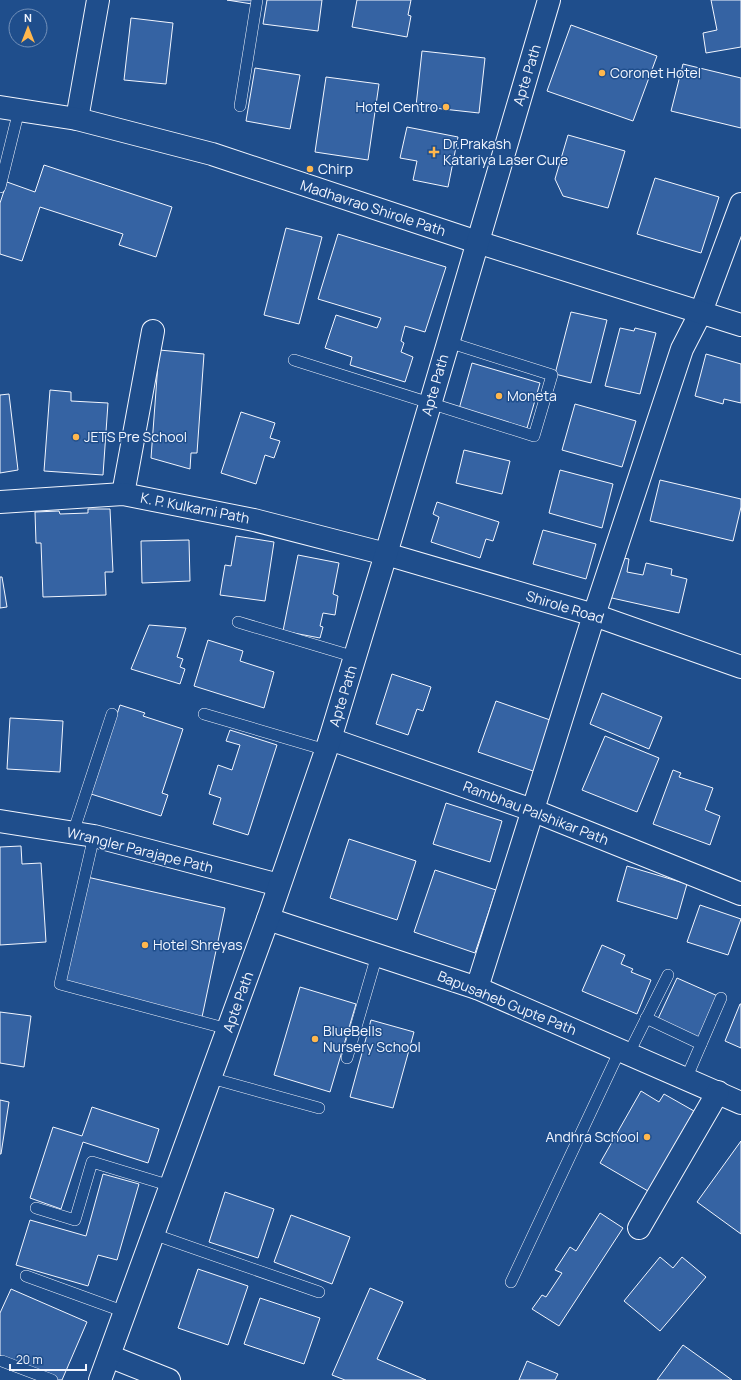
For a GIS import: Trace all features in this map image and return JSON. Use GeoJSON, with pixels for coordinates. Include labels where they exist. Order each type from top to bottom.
{"type":"FeatureCollection","features":[{"type":"Feature","properties":{"kind":"street"},"geometry":{"type":"LineString","coordinates":[[77,119],[98,0]]}},
{"type":"Feature","properties":{"kind":"street","name":"Apte Path"},"geometry":{"type":"LineString","coordinates":[[100,1380],[211,1078],[328,744],[386,554],[549,0]]}},
{"type":"Feature","properties":{"kind":"street","name":"Madhavrao Shirole Path"},"geometry":{"type":"LineString","coordinates":[[9,108],[77,119],[212,154],[477,242],[741,325]]}},
{"type":"Feature","properties":{"kind":"street"},"geometry":{"type":"LineString","coordinates":[[477,988],[594,615],[682,349],[702,312],[741,204]]}},
{"type":"Feature","properties":{"kind":"street"},"geometry":{"type":"LineString","coordinates":[[123,494],[153,330]]}},
{"type":"Feature","properties":{"kind":"street","name":"K. P. Kulkarni Path"},"geometry":{"type":"LineString","coordinates":[[0,502],[123,494],[254,520],[386,554]]}},
{"type":"Feature","properties":{"kind":"street","name":"Shirole Road"},"geometry":{"type":"LineString","coordinates":[[386,554],[594,615],[741,667]]}},
{"type":"Feature","properties":{"kind":"street","name":"Rambhau Palshikar Path"},"geometry":{"type":"LineString","coordinates":[[328,744],[532,810],[741,894]]}},
{"type":"Feature","properties":{"kind":"street","name":"Wrangler Parajape Path"},"geometry":{"type":"LineString","coordinates":[[0,821],[84,834],[279,885]]}},
{"type":"Feature","properties":{"kind":"street","name":"Bapusaheb Gupte Path"},"geometry":{"type":"LineString","coordinates":[[268,918],[477,988],[741,1103]]}},
{"type":"Feature","properties":{"kind":"street"},"geometry":{"type":"LineString","coordinates":[[639,1228],[718,1092]]}},
{"type":"Feature","properties":{"kind":"street"},"geometry":{"type":"LineString","coordinates":[[109,1356],[169,1380]]}},
{"type":"Feature","properties":{"kind":"lane"},"geometry":{"type":"LineString","coordinates":[[240,106],[257,0]]}},
{"type":"Feature","properties":{"kind":"lane"},"geometry":{"type":"LineString","coordinates":[[0,188],[9,108]]}},
{"type":"Feature","properties":{"kind":"lane"},"geometry":{"type":"LineString","coordinates":[[294,360],[534,436],[552,375],[448,342]]}},
{"type":"Feature","properties":{"kind":"lane"},"geometry":{"type":"LineString","coordinates":[[238,622],[355,657]]}},
{"type":"Feature","properties":{"kind":"lane"},"geometry":{"type":"LineString","coordinates":[[112,714],[84,834],[60,984],[228,1029]]}},
{"type":"Feature","properties":{"kind":"lane"},"geometry":{"type":"LineString","coordinates":[[204,714],[328,744]]}},
{"type":"Feature","properties":{"kind":"lane"},"geometry":{"type":"LineString","coordinates":[[347,1058],[377,955]]}},
{"type":"Feature","properties":{"kind":"lane"},"geometry":{"type":"LineString","coordinates":[[511,1282],[624,1051],[646,1018],[668,975]]}},
{"type":"Feature","properties":{"kind":"lane"},"geometry":{"type":"LineString","coordinates":[[686,1078],[722,998]]}},
{"type":"Feature","properties":{"kind":"lane"},"geometry":{"type":"LineString","coordinates":[[646,1018],[701,1044]]}},
{"type":"Feature","properties":{"kind":"lane"},"geometry":{"type":"LineString","coordinates":[[211,1078],[319,1108]]}},
{"type":"Feature","properties":{"kind":"lane"},"geometry":{"type":"LineString","coordinates":[[36,1208],[75,1220],[92,1162],[171,1186]]}},
{"type":"Feature","properties":{"kind":"lane"},"geometry":{"type":"LineString","coordinates":[[153,1234],[319,1292]]}},
{"type":"Feature","properties":{"kind":"lane"},"geometry":{"type":"LineString","coordinates":[[26,1276],[125,1312]]}},
{"type":"Feature","properties":{"kind":"lane"},"geometry":{"type":"LineString","coordinates":[[2,1361],[52,1380]]}},
{"type":"Feature","properties":{"kind":"building"},"geometry":{"type":"Polygon","coordinates":[[[227,0],[253,0],[252,4],[227,0]]]}},
{"type":"Feature","properties":{"kind":"building"},"geometry":{"type":"Polygon","coordinates":[[[267,0],[322,0],[318,31],[263,24],[267,0]]]}},
{"type":"Feature","properties":{"kind":"building"},"geometry":{"type":"Polygon","coordinates":[[[357,0],[411,0],[408,15],[411,16],[407,37],[352,27],[357,0]]]}},
{"type":"Feature","properties":{"kind":"building"},"geometry":{"type":"Polygon","coordinates":[[[711,0],[741,0],[741,47],[706,53],[703,33],[717,30],[711,0]]]}},
{"type":"Feature","properties":{"kind":"building"},"geometry":{"type":"Polygon","coordinates":[[[131,18],[173,23],[166,84],[124,80],[131,18]]]}},
{"type":"Feature","properties":{"kind":"building","name":"Coronet Hotel"},"geometry":{"type":"Polygon","coordinates":[[[571,25],[657,56],[633,121],[547,91],[571,25]]]}},
{"type":"Feature","properties":{"kind":"building"},"geometry":{"type":"Polygon","coordinates":[[[422,51],[485,58],[479,113],[416,106],[422,51]]]}},
{"type":"Feature","properties":{"kind":"building"},"geometry":{"type":"Polygon","coordinates":[[[683,64],[741,78],[741,128],[671,111],[683,64]]]}},
{"type":"Feature","properties":{"kind":"building"},"geometry":{"type":"Polygon","coordinates":[[[255,68],[300,75],[290,129],[246,121],[255,68]]]}},
{"type":"Feature","properties":{"kind":"building"},"geometry":{"type":"Polygon","coordinates":[[[326,77],[379,84],[368,160],[315,152],[326,77]]]}},
{"type":"Feature","properties":{"kind":"building"},"geometry":{"type":"Polygon","coordinates":[[[407,127],[458,137],[448,187],[413,180],[417,161],[400,158],[407,127]]]}},
{"type":"Feature","properties":{"kind":"building"},"geometry":{"type":"Polygon","coordinates":[[[568,135],[625,151],[608,208],[563,196],[555,179],[568,135]]]}},
{"type":"Feature","properties":{"kind":"building"},"geometry":{"type":"Polygon","coordinates":[[[44,165],[172,207],[156,257],[119,245],[123,234],[40,207],[22,261],[0,254],[0,203],[7,182],[35,192],[44,165]]]}},
{"type":"Feature","properties":{"kind":"building"},"geometry":{"type":"Polygon","coordinates":[[[655,178],[719,197],[701,253],[637,234],[655,178]]]}},
{"type":"Feature","properties":{"kind":"building"},"geometry":{"type":"Polygon","coordinates":[[[286,228],[322,237],[299,324],[264,315],[286,228]]]}},
{"type":"Feature","properties":{"kind":"building"},"geometry":{"type":"Polygon","coordinates":[[[338,234],[446,267],[425,332],[405,326],[401,341],[404,343],[401,352],[413,357],[405,382],[350,365],[352,357],[325,348],[336,315],[377,328],[381,318],[318,299],[338,234]]]}},
{"type":"Feature","properties":{"kind":"building"},"geometry":{"type":"Polygon","coordinates":[[[571,312],[607,320],[591,383],[555,374],[571,312]]]}},
{"type":"Feature","properties":{"kind":"building"},"geometry":{"type":"Polygon","coordinates":[[[620,328],[634,331],[635,328],[656,333],[640,394],[605,386],[620,328]]]}},
{"type":"Feature","properties":{"kind":"building"},"geometry":{"type":"Polygon","coordinates":[[[159,350],[204,354],[197,453],[191,453],[190,469],[151,458],[159,350]]]}},
{"type":"Feature","properties":{"kind":"building"},"geometry":{"type":"Polygon","coordinates":[[[706,354],[741,364],[741,403],[724,399],[723,404],[695,396],[706,354]]]}},
{"type":"Feature","properties":{"kind":"building","name":"Moneta"},"geometry":{"type":"Polygon","coordinates":[[[472,363],[540,383],[527,428],[459,409],[472,363]]]}},
{"type":"Feature","properties":{"kind":"building","name":"JETS Pre School"},"geometry":{"type":"Polygon","coordinates":[[[50,390],[71,392],[71,401],[108,403],[103,475],[44,471],[50,390]]]}},
{"type":"Feature","properties":{"kind":"building"},"geometry":{"type":"Polygon","coordinates":[[[9,394],[18,470],[0,473],[0,395],[9,394]]]}},
{"type":"Feature","properties":{"kind":"building"},"geometry":{"type":"Polygon","coordinates":[[[575,404],[636,421],[622,467],[562,450],[575,404]]]}},
{"type":"Feature","properties":{"kind":"building"},"geometry":{"type":"Polygon","coordinates":[[[241,412],[275,423],[270,438],[280,441],[274,458],[265,455],[256,484],[221,473],[241,412]]]}},
{"type":"Feature","properties":{"kind":"building"},"geometry":{"type":"Polygon","coordinates":[[[464,450],[510,461],[502,494],[456,483],[464,450]]]}},
{"type":"Feature","properties":{"kind":"building"},"geometry":{"type":"Polygon","coordinates":[[[560,470],[613,484],[602,528],[549,513],[560,470]]]}},
{"type":"Feature","properties":{"kind":"building"},"geometry":{"type":"Polygon","coordinates":[[[660,480],[741,499],[741,507],[733,541],[650,521],[660,480]]]}},
{"type":"Feature","properties":{"kind":"building"},"geometry":{"type":"Polygon","coordinates":[[[437,502],[499,522],[493,541],[486,539],[480,558],[431,542],[439,517],[433,514],[437,502]]]}},
{"type":"Feature","properties":{"kind":"building"},"geometry":{"type":"Polygon","coordinates":[[[88,509],[110,509],[113,572],[105,572],[106,595],[43,597],[41,543],[36,543],[35,512],[59,511],[60,514],[88,513],[88,509]]]}},
{"type":"Feature","properties":{"kind":"building"},"geometry":{"type":"Polygon","coordinates":[[[543,530],[596,544],[586,579],[533,564],[543,530]]]}},
{"type":"Feature","properties":{"kind":"building"},"geometry":{"type":"Polygon","coordinates":[[[236,536],[274,542],[265,601],[220,595],[225,565],[231,566],[236,536]]]}},
{"type":"Feature","properties":{"kind":"building"},"geometry":{"type":"Polygon","coordinates":[[[189,540],[190,581],[142,583],[141,541],[189,540]]]}},
{"type":"Feature","properties":{"kind":"building"},"geometry":{"type":"Polygon","coordinates":[[[298,555],[339,563],[333,594],[338,596],[335,615],[323,613],[320,626],[323,627],[320,638],[283,631],[298,555]]]}},
{"type":"Feature","properties":{"kind":"building"},"geometry":{"type":"Polygon","coordinates":[[[613,556],[629,559],[627,572],[643,575],[646,563],[672,569],[671,575],[687,579],[679,613],[603,596],[613,556]]]}},
{"type":"Feature","properties":{"kind":"building"},"geometry":{"type":"Polygon","coordinates":[[[0,577],[2,577],[7,607],[0,608],[0,577]]]}},
{"type":"Feature","properties":{"kind":"building"},"geometry":{"type":"Polygon","coordinates":[[[149,625],[186,628],[177,657],[183,659],[180,667],[185,669],[180,684],[131,669],[149,625]]]}},
{"type":"Feature","properties":{"kind":"building"},"geometry":{"type":"Polygon","coordinates":[[[208,640],[243,651],[240,661],[274,672],[264,708],[194,686],[208,640]]]}},
{"type":"Feature","properties":{"kind":"building"},"geometry":{"type":"Polygon","coordinates":[[[392,674],[431,687],[423,711],[417,709],[408,735],[376,724],[392,674]]]}},
{"type":"Feature","properties":{"kind":"building"},"geometry":{"type":"Polygon","coordinates":[[[602,693],[662,717],[649,749],[590,724],[602,693]]]}},
{"type":"Feature","properties":{"kind":"building"},"geometry":{"type":"Polygon","coordinates":[[[496,701],[553,721],[536,772],[478,752],[496,701]]]}},
{"type":"Feature","properties":{"kind":"building"},"geometry":{"type":"Polygon","coordinates":[[[120,705],[145,713],[143,716],[183,729],[162,793],[168,795],[161,816],[91,794],[120,705]]]}},
{"type":"Feature","properties":{"kind":"building"},"geometry":{"type":"Polygon","coordinates":[[[10,718],[63,721],[60,772],[7,769],[10,718]]]}},
{"type":"Feature","properties":{"kind":"building"},"geometry":{"type":"Polygon","coordinates":[[[230,730],[277,745],[248,835],[213,824],[221,798],[209,794],[218,765],[232,770],[240,745],[226,741],[230,730]]]}},
{"type":"Feature","properties":{"kind":"building"},"geometry":{"type":"Polygon","coordinates":[[[605,736],[659,758],[637,812],[582,790],[605,736]]]}},
{"type":"Feature","properties":{"kind":"building"},"geometry":{"type":"Polygon","coordinates":[[[673,770],[681,773],[679,777],[713,788],[705,810],[720,816],[710,845],[653,824],[673,770]]]}},
{"type":"Feature","properties":{"kind":"building"},"geometry":{"type":"Polygon","coordinates":[[[446,803],[502,821],[490,862],[433,844],[446,803]]]}},
{"type":"Feature","properties":{"kind":"building"},"geometry":{"type":"Polygon","coordinates":[[[349,839],[416,861],[397,920],[330,898],[349,839]]]}},
{"type":"Feature","properties":{"kind":"building"},"geometry":{"type":"Polygon","coordinates":[[[21,846],[22,864],[41,863],[46,942],[0,945],[0,847],[21,846]]]}},
{"type":"Feature","properties":{"kind":"building"},"geometry":{"type":"Polygon","coordinates":[[[627,866],[687,884],[677,919],[617,901],[627,866]]]}},
{"type":"Feature","properties":{"kind":"building"},"geometry":{"type":"Polygon","coordinates":[[[435,870],[496,890],[475,953],[414,932],[435,870]]]}},
{"type":"Feature","properties":{"kind":"building","name":"Hotel Shreyas"},"geometry":{"type":"Polygon","coordinates":[[[87,877],[225,908],[202,1017],[64,982],[87,877]]]}},
{"type":"Feature","properties":{"kind":"building"},"geometry":{"type":"Polygon","coordinates":[[[700,905],[741,919],[728,955],[687,942],[700,905]]]}},
{"type":"Feature","properties":{"kind":"building"},"geometry":{"type":"Polygon","coordinates":[[[602,945],[625,955],[621,964],[633,969],[631,972],[651,980],[637,1014],[582,991],[602,945]]]}},
{"type":"Feature","properties":{"kind":"building"},"geometry":{"type":"Polygon","coordinates":[[[677,978],[720,997],[701,1040],[657,1021],[677,978]]]}},
{"type":"Feature","properties":{"kind":"building","name":"BlueBells Nursery School"},"geometry":{"type":"Polygon","coordinates":[[[300,987],[356,1004],[330,1092],[274,1075],[300,987]]]}},
{"type":"Feature","properties":{"kind":"building"},"geometry":{"type":"Polygon","coordinates":[[[741,1004],[741,1048],[725,1041],[741,1004]]]}},
{"type":"Feature","properties":{"kind":"building"},"geometry":{"type":"Polygon","coordinates":[[[0,1012],[31,1016],[24,1067],[0,1063],[0,1012]]]}},
{"type":"Feature","properties":{"kind":"building"},"geometry":{"type":"Polygon","coordinates":[[[371,1020],[414,1032],[393,1108],[350,1097],[371,1020]]]}},
{"type":"Feature","properties":{"kind":"building","name":"Andhra School"},"geometry":{"type":"Polygon","coordinates":[[[641,1091],[659,1102],[664,1094],[694,1111],[648,1191],[600,1163],[641,1091]]]}},
{"type":"Feature","properties":{"kind":"building"},"geometry":{"type":"Polygon","coordinates":[[[0,1100],[9,1102],[1,1154],[0,1154],[0,1100]]]}},
{"type":"Feature","properties":{"kind":"building"},"geometry":{"type":"Polygon","coordinates":[[[92,1107],[159,1129],[148,1163],[83,1142],[61,1209],[30,1198],[53,1127],[82,1136],[92,1107]]]}},
{"type":"Feature","properties":{"kind":"building"},"geometry":{"type":"Polygon","coordinates":[[[741,1141],[741,1234],[697,1202],[741,1141]]]}},
{"type":"Feature","properties":{"kind":"building"},"geometry":{"type":"Polygon","coordinates":[[[103,1174],[139,1184],[117,1260],[98,1255],[88,1286],[16,1265],[30,1220],[86,1236],[103,1174]]]}},
{"type":"Feature","properties":{"kind":"building"},"geometry":{"type":"Polygon","coordinates":[[[225,1192],[274,1209],[258,1258],[209,1242],[225,1192]]]}},
{"type":"Feature","properties":{"kind":"building"},"geometry":{"type":"Polygon","coordinates":[[[600,1213],[623,1228],[559,1326],[532,1309],[542,1295],[546,1297],[562,1273],[555,1270],[570,1247],[576,1251],[600,1213]]]}},
{"type":"Feature","properties":{"kind":"building"},"geometry":{"type":"Polygon","coordinates":[[[291,1215],[350,1237],[332,1284],[274,1262],[291,1215]]]}},
{"type":"Feature","properties":{"kind":"building"},"geometry":{"type":"Polygon","coordinates":[[[660,1257],[673,1268],[682,1257],[706,1277],[660,1331],[624,1301],[660,1257]]]}},
{"type":"Feature","properties":{"kind":"building"},"geometry":{"type":"Polygon","coordinates":[[[198,1269],[248,1286],[228,1345],[178,1328],[198,1269]]]}},
{"type":"Feature","properties":{"kind":"building"},"geometry":{"type":"Polygon","coordinates":[[[370,1288],[403,1302],[377,1359],[426,1380],[345,1380],[332,1375],[370,1288]]]}},
{"type":"Feature","properties":{"kind":"building"},"geometry":{"type":"Polygon","coordinates":[[[11,1289],[87,1322],[62,1380],[57,1380],[0,1356],[0,1313],[11,1289]]]}},
{"type":"Feature","properties":{"kind":"building"},"geometry":{"type":"Polygon","coordinates":[[[260,1298],[320,1318],[304,1364],[244,1344],[260,1298]]]}},
{"type":"Feature","properties":{"kind":"building"},"geometry":{"type":"Polygon","coordinates":[[[683,1345],[732,1380],[657,1380],[683,1345]]]}},
{"type":"Feature","properties":{"kind":"building"},"geometry":{"type":"Polygon","coordinates":[[[527,1361],[558,1374],[555,1380],[519,1380],[527,1361]]]}},
{"type":"Feature","properties":{"kind":"place","name":"Coronet Hotel"},"geometry":{"type":"Point","coordinates":[602,73]}},
{"type":"Feature","properties":{"kind":"place","name":"Hotel Centro"},"geometry":{"type":"Point","coordinates":[446,107]}},
{"type":"Feature","properties":{"kind":"place","name":"Dr.Prakash Katariya Laser Cure"},"geometry":{"type":"Point","coordinates":[434,152]}},
{"type":"Feature","properties":{"kind":"place","name":"Chirp"},"geometry":{"type":"Point","coordinates":[310,169]}},
{"type":"Feature","properties":{"kind":"place","name":"Moneta"},"geometry":{"type":"Point","coordinates":[499,396]}},
{"type":"Feature","properties":{"kind":"place","name":"JETS Pre School"},"geometry":{"type":"Point","coordinates":[76,437]}},
{"type":"Feature","properties":{"kind":"place","name":"Hotel Shreyas"},"geometry":{"type":"Point","coordinates":[145,945]}},
{"type":"Feature","properties":{"kind":"place","name":"BlueBells Nursery School"},"geometry":{"type":"Point","coordinates":[315,1039]}},
{"type":"Feature","properties":{"kind":"place","name":"Andhra School"},"geometry":{"type":"Point","coordinates":[647,1137]}}]}
